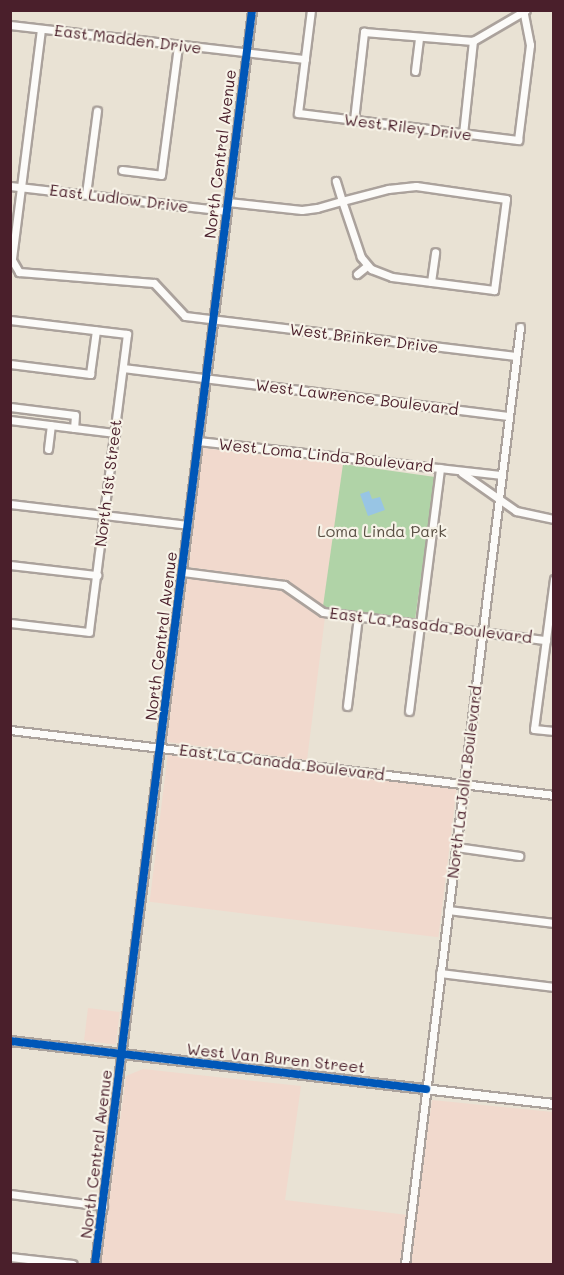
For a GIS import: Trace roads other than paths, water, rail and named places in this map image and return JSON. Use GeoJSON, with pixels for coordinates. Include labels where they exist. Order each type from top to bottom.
{"type":"FeatureCollection","features":[{"type":"Feature","properties":{"kind":"main road","name":"West Van Buren Street"},"geometry":{"type":"LineString","coordinates":[[10,1041],[554,1104]]}},
{"type":"Feature","properties":{"kind":"street","name":"North Central Avenue"},"geometry":{"type":"LineString","coordinates":[[96,1264],[252,10]]}},
{"type":"Feature","properties":{"kind":"street"},"geometry":{"type":"LineString","coordinates":[[305,59],[311,10]]}},
{"type":"Feature","properties":{"kind":"street"},"geometry":{"type":"LineString","coordinates":[[354,120],[364,32],[473,41],[525,12]]}},
{"type":"Feature","properties":{"kind":"street","name":"West Riley Drive"},"geometry":{"type":"LineString","coordinates":[[305,59],[298,113],[518,140],[530,45],[525,12]]}},
{"type":"Feature","properties":{"kind":"street","name":"East Madden Drive"},"geometry":{"type":"LineString","coordinates":[[10,25],[305,59]]}},
{"type":"Feature","properties":{"kind":"street"},"geometry":{"type":"LineString","coordinates":[[20,187],[41,28]]}},
{"type":"Feature","properties":{"kind":"street"},"geometry":{"type":"LineString","coordinates":[[415,71],[419,38]]}},
{"type":"Feature","properties":{"kind":"street"},"geometry":{"type":"LineString","coordinates":[[463,134],[473,41]]}},
{"type":"Feature","properties":{"kind":"street"},"geometry":{"type":"LineString","coordinates":[[122,170],[161,175],[178,45]]}},
{"type":"Feature","properties":{"kind":"street"},"geometry":{"type":"LineString","coordinates":[[86,194],[97,111]]}},
{"type":"Feature","properties":{"kind":"street"},"geometry":{"type":"LineString","coordinates":[[228,202],[302,210],[342,201],[416,186],[506,199],[494,290],[385,276],[367,266],[342,201],[336,181]]}},
{"type":"Feature","properties":{"kind":"street","name":"East Ludlow Drive"},"geometry":{"type":"LineString","coordinates":[[10,186],[227,211]]}},
{"type":"Feature","properties":{"kind":"street","name":"West Brinker Drive"},"geometry":{"type":"LineString","coordinates":[[20,187],[13,267],[86,280],[154,283],[178,313],[213,320],[516,356]]}},
{"type":"Feature","properties":{"kind":"street"},"geometry":{"type":"LineString","coordinates":[[431,282],[435,252]]}},
{"type":"Feature","properties":{"kind":"street"},"geometry":{"type":"LineString","coordinates":[[357,274],[367,266]]}},
{"type":"Feature","properties":{"kind":"street"},"geometry":{"type":"LineString","coordinates":[[10,320],[96,330],[90,374],[10,364]]}},
{"type":"Feature","properties":{"kind":"street","name":"North La Jolla Boulevard"},"geometry":{"type":"LineString","coordinates":[[405,1264],[500,498],[500,475],[507,417],[520,327]]}},
{"type":"Feature","properties":{"kind":"street","name":"North 1st Street"},"geometry":{"type":"LineString","coordinates":[[10,623],[90,632],[127,334],[96,330]]}},
{"type":"Feature","properties":{"kind":"street","name":"West Lawrence Boulevard"},"geometry":{"type":"LineString","coordinates":[[123,368],[507,417]]}},
{"type":"Feature","properties":{"kind":"street"},"geometry":{"type":"LineString","coordinates":[[10,408],[75,415],[74,428]]}},
{"type":"Feature","properties":{"kind":"street"},"geometry":{"type":"LineString","coordinates":[[10,420],[115,433]]}},
{"type":"Feature","properties":{"kind":"street"},"geometry":{"type":"LineString","coordinates":[[48,449],[51,425]]}},
{"type":"Feature","properties":{"kind":"street","name":"West Loma Linda Boulevard"},"geometry":{"type":"LineString","coordinates":[[198,441],[500,475]]}},
{"type":"Feature","properties":{"kind":"street"},"geometry":{"type":"LineString","coordinates":[[409,711],[440,468]]}},
{"type":"Feature","properties":{"kind":"street","name":"West Loma Linda Boulevard"},"geometry":{"type":"LineString","coordinates":[[454,470],[520,513],[554,519]]}},
{"type":"Feature","properties":{"kind":"street"},"geometry":{"type":"LineString","coordinates":[[10,504],[188,525]]}},
{"type":"Feature","properties":{"kind":"street"},"geometry":{"type":"LineString","coordinates":[[10,564],[97,575]]}},
{"type":"Feature","properties":{"kind":"street","name":"East La Pasada Boulevard"},"geometry":{"type":"LineString","coordinates":[[183,572],[284,585],[317,610],[546,640]]}},
{"type":"Feature","properties":{"kind":"street"},"geometry":{"type":"LineString","coordinates":[[554,579],[534,729],[554,731]]}},
{"type":"Feature","properties":{"kind":"street"},"geometry":{"type":"LineString","coordinates":[[347,706],[358,617]]}},
{"type":"Feature","properties":{"kind":"street","name":"East La Canada Boulevard"},"geometry":{"type":"LineString","coordinates":[[10,730],[554,795]]}},
{"type":"Feature","properties":{"kind":"street"},"geometry":{"type":"LineString","coordinates":[[456,847],[519,856]]}},
{"type":"Feature","properties":{"kind":"street"},"geometry":{"type":"LineString","coordinates":[[448,910],[554,923]]}},
{"type":"Feature","properties":{"kind":"street"},"geometry":{"type":"LineString","coordinates":[[440,973],[554,987]]}},
{"type":"Feature","properties":{"kind":"street"},"geometry":{"type":"LineString","coordinates":[[10,1194],[103,1206]]}},
{"type":"Feature","properties":{"kind":"street"},"geometry":{"type":"LineString","coordinates":[[10,1257],[73,1264]]}},
{"type":"Feature","properties":{"kind":"water"},"geometry":{"type":"Polygon","coordinates":[[[369,491],[372,499],[380,497],[385,510],[368,516],[360,494],[369,491]]]}},
{"type":"Feature","properties":{"kind":"park label","name":"Loma Linda Park"},"geometry":{"type":"Point","coordinates":[382,531]}}]}
